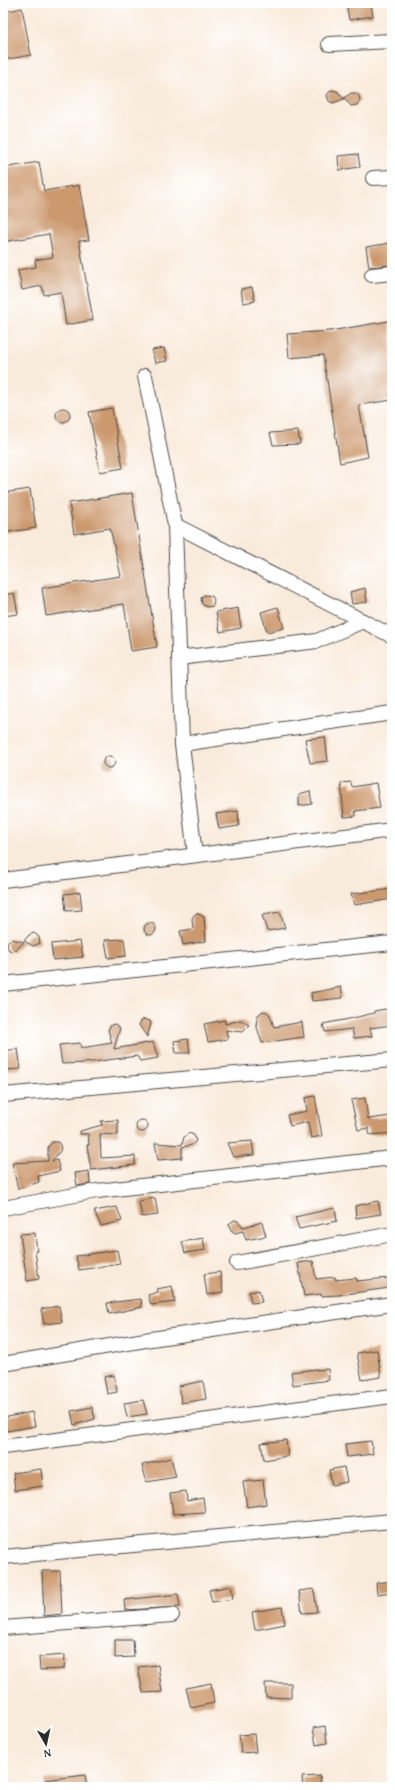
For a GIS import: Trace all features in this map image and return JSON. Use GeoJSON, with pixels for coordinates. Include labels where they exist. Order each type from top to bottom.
{"type":"FeatureCollection","features":[{"type":"Feature","properties":{"kind":"street"},"geometry":{"type":"LineString","coordinates":[[329,44],[392,41]]}},
{"type":"Feature","properties":{"kind":"street"},"geometry":{"type":"LineString","coordinates":[[373,178],[392,177]]}},
{"type":"Feature","properties":{"kind":"street"},"geometry":{"type":"LineString","coordinates":[[372,276],[392,273]]}},
{"type":"Feature","properties":{"kind":"street"},"geometry":{"type":"LineString","coordinates":[[145,376],[175,525],[182,744],[195,855]]}},
{"type":"Feature","properties":{"kind":"street"},"geometry":{"type":"LineString","coordinates":[[175,525],[392,636]]}},
{"type":"Feature","properties":{"kind":"street"},"geometry":{"type":"LineString","coordinates":[[179,658],[317,641],[363,621]]}},
{"type":"Feature","properties":{"kind":"street"},"geometry":{"type":"LineString","coordinates":[[182,744],[392,713]]}},
{"type":"Feature","properties":{"kind":"street"},"geometry":{"type":"LineString","coordinates":[[3,880],[392,830]]}},
{"type":"Feature","properties":{"kind":"street"},"geometry":{"type":"LineString","coordinates":[[3,984],[392,943]]}},
{"type":"Feature","properties":{"kind":"street"},"geometry":{"type":"LineString","coordinates":[[3,1095],[392,1060]]}},
{"type":"Feature","properties":{"kind":"street"},"geometry":{"type":"LineString","coordinates":[[3,1208],[97,1191],[392,1158]]}},
{"type":"Feature","properties":{"kind":"street"},"geometry":{"type":"LineString","coordinates":[[237,1263],[392,1234]]}},
{"type":"Feature","properties":{"kind":"street"},"geometry":{"type":"LineString","coordinates":[[3,1364],[151,1338],[392,1304]]}},
{"type":"Feature","properties":{"kind":"street"},"geometry":{"type":"LineString","coordinates":[[3,1447],[392,1396]]}},
{"type":"Feature","properties":{"kind":"street"},"geometry":{"type":"LineString","coordinates":[[3,1557],[392,1521]]}},
{"type":"Feature","properties":{"kind":"street"},"geometry":{"type":"LineString","coordinates":[[3,1628],[172,1615]]}},
{"type":"Feature","properties":{"kind":"building"},"geometry":{"type":"Polygon","coordinates":[[[346,3],[371,3],[373,16],[349,20],[346,3]]]}},
{"type":"Feature","properties":{"kind":"building"},"geometry":{"type":"Polygon","coordinates":[[[22,8],[31,55],[3,60],[3,12],[22,8]]]}},
{"type":"Feature","properties":{"kind":"building"},"geometry":{"type":"Polygon","coordinates":[[[331,90],[337,91],[344,99],[333,103],[329,101],[327,95],[331,90]]]}},
{"type":"Feature","properties":{"kind":"building"},"geometry":{"type":"Polygon","coordinates":[[[351,93],[356,93],[359,96],[360,100],[357,105],[351,106],[344,98],[351,93]]]}},
{"type":"Feature","properties":{"kind":"building"},"geometry":{"type":"Polygon","coordinates":[[[358,154],[360,167],[339,170],[338,156],[358,154]]]}},
{"type":"Feature","properties":{"kind":"building"},"geometry":{"type":"Polygon","coordinates":[[[39,162],[44,191],[79,185],[89,240],[79,241],[93,320],[66,325],[61,292],[44,295],[42,286],[22,290],[18,270],[36,267],[35,260],[53,257],[49,234],[3,242],[3,168],[39,162]]]}},
{"type":"Feature","properties":{"kind":"building"},"geometry":{"type":"Polygon","coordinates":[[[390,243],[392,265],[369,267],[366,247],[390,243]]]}},
{"type":"Feature","properties":{"kind":"building"},"geometry":{"type":"Polygon","coordinates":[[[252,287],[255,301],[243,303],[241,289],[252,287]]]}},
{"type":"Feature","properties":{"kind":"building"},"geometry":{"type":"Polygon","coordinates":[[[389,321],[392,342],[392,400],[359,405],[368,457],[340,463],[323,355],[289,358],[287,334],[330,331],[389,321]]]}},
{"type":"Feature","properties":{"kind":"building"},"geometry":{"type":"Polygon","coordinates":[[[164,348],[167,361],[155,363],[152,350],[164,348]]]}},
{"type":"Feature","properties":{"kind":"building"},"geometry":{"type":"Polygon","coordinates":[[[63,408],[68,410],[70,415],[68,420],[63,422],[58,420],[56,415],[58,410],[63,408]]]}},
{"type":"Feature","properties":{"kind":"building"},"geometry":{"type":"Polygon","coordinates":[[[112,408],[123,468],[100,472],[89,412],[112,408]]]}},
{"type":"Feature","properties":{"kind":"building"},"geometry":{"type":"Polygon","coordinates":[[[298,431],[300,444],[273,445],[270,433],[298,431]]]}},
{"type":"Feature","properties":{"kind":"building"},"geometry":{"type":"Polygon","coordinates":[[[30,489],[36,528],[3,533],[3,493],[30,489]]]}},
{"type":"Feature","properties":{"kind":"building"},"geometry":{"type":"Polygon","coordinates":[[[132,493],[157,647],[131,651],[124,604],[46,616],[42,588],[121,576],[110,528],[74,534],[69,503],[132,493]]]}},
{"type":"Feature","properties":{"kind":"building"},"geometry":{"type":"Polygon","coordinates":[[[365,588],[367,602],[352,604],[350,592],[365,588]]]}},
{"type":"Feature","properties":{"kind":"building"},"geometry":{"type":"Polygon","coordinates":[[[14,593],[18,614],[3,616],[3,595],[14,593]]]}},
{"type":"Feature","properties":{"kind":"building"},"geometry":{"type":"Polygon","coordinates":[[[204,595],[212,596],[214,600],[213,606],[207,607],[202,604],[201,598],[204,595]]]}},
{"type":"Feature","properties":{"kind":"building"},"geometry":{"type":"Polygon","coordinates":[[[278,607],[284,628],[267,632],[261,612],[278,607]]]}},
{"type":"Feature","properties":{"kind":"building"},"geometry":{"type":"Polygon","coordinates":[[[238,608],[241,628],[220,632],[216,612],[238,608]]]}},
{"type":"Feature","properties":{"kind":"building"},"geometry":{"type":"Polygon","coordinates":[[[325,737],[328,761],[310,763],[305,739],[325,737]]]}},
{"type":"Feature","properties":{"kind":"building"},"geometry":{"type":"Polygon","coordinates":[[[107,756],[111,756],[115,762],[111,768],[107,768],[103,764],[103,760],[107,756]]]}},
{"type":"Feature","properties":{"kind":"building"},"geometry":{"type":"Polygon","coordinates":[[[351,782],[352,787],[376,783],[380,808],[355,811],[356,816],[344,817],[341,783],[351,782]]]}},
{"type":"Feature","properties":{"kind":"building"},"geometry":{"type":"Polygon","coordinates":[[[310,791],[312,804],[299,806],[299,794],[310,791]]]}},
{"type":"Feature","properties":{"kind":"building"},"geometry":{"type":"Polygon","coordinates":[[[238,811],[239,826],[219,829],[216,814],[238,811]]]}},
{"type":"Feature","properties":{"kind":"building"},"geometry":{"type":"Polygon","coordinates":[[[392,889],[392,899],[354,905],[351,894],[392,889]]]}},
{"type":"Feature","properties":{"kind":"building"},"geometry":{"type":"Polygon","coordinates":[[[80,892],[82,910],[66,911],[64,894],[80,892]]]}},
{"type":"Feature","properties":{"kind":"building"},"geometry":{"type":"Polygon","coordinates":[[[280,912],[285,928],[267,931],[262,915],[280,912]]]}},
{"type":"Feature","properties":{"kind":"building"},"geometry":{"type":"Polygon","coordinates":[[[197,913],[204,917],[206,941],[183,945],[180,931],[193,929],[192,919],[197,913]]]}},
{"type":"Feature","properties":{"kind":"building"},"geometry":{"type":"Polygon","coordinates":[[[148,923],[152,923],[156,929],[152,935],[148,935],[144,931],[144,927],[148,923]]]}},
{"type":"Feature","properties":{"kind":"building"},"geometry":{"type":"Polygon","coordinates":[[[34,933],[39,937],[40,943],[33,946],[24,941],[29,935],[34,933]]]}},
{"type":"Feature","properties":{"kind":"building"},"geometry":{"type":"Polygon","coordinates":[[[12,939],[24,942],[14,952],[9,950],[7,946],[8,941],[12,939]]]}},
{"type":"Feature","properties":{"kind":"building"},"geometry":{"type":"Polygon","coordinates":[[[124,939],[126,956],[108,958],[105,940],[124,939]]]}},
{"type":"Feature","properties":{"kind":"building"},"geometry":{"type":"Polygon","coordinates":[[[80,941],[83,957],[53,960],[51,944],[80,941]]]}},
{"type":"Feature","properties":{"kind":"building"},"geometry":{"type":"Polygon","coordinates":[[[341,987],[343,998],[312,1001],[311,993],[341,987]]]}},
{"type":"Feature","properties":{"kind":"building"},"geometry":{"type":"Polygon","coordinates":[[[392,1008],[392,1025],[370,1028],[372,1036],[354,1038],[352,1029],[325,1032],[323,1024],[392,1008]]]}},
{"type":"Feature","properties":{"kind":"building"},"geometry":{"type":"Polygon","coordinates":[[[263,1011],[270,1015],[274,1027],[302,1022],[304,1037],[262,1043],[256,1024],[258,1015],[263,1011]]]}},
{"type":"Feature","properties":{"kind":"building"},"geometry":{"type":"Polygon","coordinates":[[[144,1019],[150,1021],[151,1024],[147,1037],[139,1025],[144,1019]]]}},
{"type":"Feature","properties":{"kind":"building"},"geometry":{"type":"Polygon","coordinates":[[[225,1020],[225,1024],[241,1020],[249,1025],[242,1032],[226,1030],[228,1039],[208,1042],[204,1024],[225,1020]]]}},
{"type":"Feature","properties":{"kind":"building"},"geometry":{"type":"Polygon","coordinates":[[[115,1024],[120,1028],[114,1049],[153,1042],[158,1058],[140,1061],[137,1056],[85,1063],[62,1064],[59,1045],[80,1043],[81,1048],[112,1043],[108,1030],[111,1025],[115,1024]]]}},
{"type":"Feature","properties":{"kind":"building"},"geometry":{"type":"Polygon","coordinates":[[[188,1039],[190,1053],[176,1053],[174,1041],[188,1039]]]}},
{"type":"Feature","properties":{"kind":"building"},"geometry":{"type":"Polygon","coordinates":[[[18,1049],[21,1069],[3,1070],[3,1051],[18,1049]]]}},
{"type":"Feature","properties":{"kind":"building"},"geometry":{"type":"Polygon","coordinates":[[[315,1096],[322,1136],[311,1138],[308,1122],[290,1126],[287,1115],[307,1111],[305,1098],[315,1096]]]}},
{"type":"Feature","properties":{"kind":"building"},"geometry":{"type":"Polygon","coordinates":[[[365,1098],[368,1119],[392,1116],[392,1133],[370,1135],[368,1128],[358,1130],[351,1100],[365,1098]]]}},
{"type":"Feature","properties":{"kind":"building"},"geometry":{"type":"Polygon","coordinates":[[[118,1120],[118,1135],[100,1134],[101,1158],[135,1156],[135,1165],[91,1170],[87,1145],[89,1145],[88,1134],[80,1134],[80,1131],[102,1125],[101,1121],[118,1120]]]}},
{"type":"Feature","properties":{"kind":"building"},"geometry":{"type":"Polygon","coordinates":[[[140,1120],[144,1120],[148,1126],[144,1132],[140,1132],[136,1128],[136,1124],[140,1120]]]}},
{"type":"Feature","properties":{"kind":"building"},"geometry":{"type":"Polygon","coordinates":[[[189,1133],[194,1135],[196,1141],[192,1145],[182,1147],[182,1158],[158,1160],[155,1143],[182,1145],[184,1137],[189,1133]]]}},
{"type":"Feature","properties":{"kind":"building"},"geometry":{"type":"Polygon","coordinates":[[[252,1141],[254,1155],[233,1157],[227,1143],[252,1141]]]}},
{"type":"Feature","properties":{"kind":"building"},"geometry":{"type":"Polygon","coordinates":[[[52,1142],[58,1142],[61,1147],[60,1151],[52,1161],[57,1160],[60,1171],[38,1176],[39,1182],[18,1189],[12,1163],[48,1161],[48,1147],[52,1142]]]}},
{"type":"Feature","properties":{"kind":"building"},"geometry":{"type":"Polygon","coordinates":[[[89,1171],[90,1184],[77,1186],[75,1173],[89,1171]]]}},
{"type":"Feature","properties":{"kind":"building"},"geometry":{"type":"Polygon","coordinates":[[[155,1198],[158,1215],[142,1217],[139,1201],[155,1198]]]}},
{"type":"Feature","properties":{"kind":"building"},"geometry":{"type":"Polygon","coordinates":[[[378,1201],[381,1214],[356,1218],[355,1206],[378,1201]]]}},
{"type":"Feature","properties":{"kind":"building"},"geometry":{"type":"Polygon","coordinates":[[[117,1207],[122,1221],[101,1226],[94,1211],[117,1207]]]}},
{"type":"Feature","properties":{"kind":"building"},"geometry":{"type":"Polygon","coordinates":[[[335,1208],[337,1221],[299,1229],[295,1217],[335,1208]]]}},
{"type":"Feature","properties":{"kind":"building"},"geometry":{"type":"Polygon","coordinates":[[[234,1220],[238,1221],[243,1227],[262,1222],[266,1236],[246,1240],[243,1231],[235,1233],[230,1229],[229,1224],[234,1220]]]}},
{"type":"Feature","properties":{"kind":"building"},"geometry":{"type":"Polygon","coordinates":[[[35,1233],[37,1251],[35,1251],[39,1279],[27,1281],[20,1234],[35,1233]]]}},
{"type":"Feature","properties":{"kind":"building"},"geometry":{"type":"Polygon","coordinates":[[[203,1238],[205,1250],[185,1253],[182,1242],[203,1238]]]}},
{"type":"Feature","properties":{"kind":"building"},"geometry":{"type":"Polygon","coordinates":[[[117,1250],[120,1264],[79,1270],[76,1256],[117,1250]]]}},
{"type":"Feature","properties":{"kind":"building"},"geometry":{"type":"Polygon","coordinates":[[[313,1261],[316,1279],[335,1277],[336,1280],[356,1278],[357,1281],[388,1278],[389,1288],[339,1295],[321,1296],[321,1294],[304,1296],[298,1263],[313,1261]]]}},
{"type":"Feature","properties":{"kind":"building"},"geometry":{"type":"Polygon","coordinates":[[[220,1272],[223,1292],[207,1295],[204,1274],[220,1272]]]}},
{"type":"Feature","properties":{"kind":"building"},"geometry":{"type":"Polygon","coordinates":[[[172,1286],[175,1302],[151,1305],[148,1295],[158,1292],[157,1289],[172,1286]]]}},
{"type":"Feature","properties":{"kind":"building"},"geometry":{"type":"Polygon","coordinates":[[[259,1290],[262,1302],[251,1303],[249,1292],[259,1290]]]}},
{"type":"Feature","properties":{"kind":"building"},"geometry":{"type":"Polygon","coordinates":[[[141,1299],[142,1307],[109,1314],[107,1303],[141,1299]]]}},
{"type":"Feature","properties":{"kind":"building"},"geometry":{"type":"Polygon","coordinates":[[[59,1306],[62,1322],[44,1324],[41,1309],[59,1306]]]}},
{"type":"Feature","properties":{"kind":"building"},"geometry":{"type":"Polygon","coordinates":[[[377,1350],[381,1377],[362,1380],[357,1353],[377,1350]]]}},
{"type":"Feature","properties":{"kind":"building"},"geometry":{"type":"Polygon","coordinates":[[[328,1369],[329,1380],[293,1385],[291,1372],[328,1369]]]}},
{"type":"Feature","properties":{"kind":"building"},"geometry":{"type":"Polygon","coordinates":[[[114,1375],[117,1392],[107,1394],[104,1377],[114,1375]]]}},
{"type":"Feature","properties":{"kind":"building"},"geometry":{"type":"Polygon","coordinates":[[[203,1381],[206,1399],[181,1403],[179,1386],[203,1381]]]}},
{"type":"Feature","properties":{"kind":"building"},"geometry":{"type":"Polygon","coordinates":[[[143,1400],[147,1414],[127,1417],[124,1403],[143,1400]]]}},
{"type":"Feature","properties":{"kind":"building"},"geometry":{"type":"Polygon","coordinates":[[[92,1407],[95,1419],[74,1425],[71,1411],[92,1407]]]}},
{"type":"Feature","properties":{"kind":"building"},"geometry":{"type":"Polygon","coordinates":[[[32,1412],[35,1426],[7,1431],[3,1418],[32,1412]]]}},
{"type":"Feature","properties":{"kind":"building"},"geometry":{"type":"Polygon","coordinates":[[[286,1440],[288,1456],[264,1460],[261,1443],[286,1440]]]}},
{"type":"Feature","properties":{"kind":"building"},"geometry":{"type":"Polygon","coordinates":[[[371,1441],[373,1454],[347,1457],[345,1444],[371,1441]]]}},
{"type":"Feature","properties":{"kind":"building"},"geometry":{"type":"Polygon","coordinates":[[[171,1458],[176,1477],[147,1482],[142,1465],[171,1458]]]}},
{"type":"Feature","properties":{"kind":"building"},"geometry":{"type":"Polygon","coordinates":[[[344,1467],[347,1482],[332,1485],[329,1470],[344,1467]]]}},
{"type":"Feature","properties":{"kind":"building"},"geometry":{"type":"Polygon","coordinates":[[[41,1469],[43,1486],[15,1490],[13,1473],[41,1469]]]}},
{"type":"Feature","properties":{"kind":"building"},"geometry":{"type":"Polygon","coordinates":[[[263,1480],[266,1504],[247,1507],[243,1482],[263,1480]]]}},
{"type":"Feature","properties":{"kind":"building"},"geometry":{"type":"Polygon","coordinates":[[[186,1491],[187,1501],[203,1498],[205,1512],[173,1514],[170,1493],[186,1491]]]}},
{"type":"Feature","properties":{"kind":"building"},"geometry":{"type":"Polygon","coordinates":[[[42,1571],[60,1571],[62,1614],[44,1616],[42,1571]]]}},
{"type":"Feature","properties":{"kind":"building"},"geometry":{"type":"Polygon","coordinates":[[[392,1581],[392,1592],[377,1594],[376,1583],[392,1581]]]}},
{"type":"Feature","properties":{"kind":"building"},"geometry":{"type":"Polygon","coordinates":[[[231,1586],[233,1599],[212,1602],[209,1590],[231,1586]]]}},
{"type":"Feature","properties":{"kind":"building"},"geometry":{"type":"Polygon","coordinates":[[[314,1589],[317,1612],[302,1613],[299,1591],[314,1589]]]}},
{"type":"Feature","properties":{"kind":"building"},"geometry":{"type":"Polygon","coordinates":[[[178,1594],[180,1607],[125,1610],[124,1600],[178,1594]]]}},
{"type":"Feature","properties":{"kind":"building"},"geometry":{"type":"Polygon","coordinates":[[[282,1607],[285,1624],[255,1630],[252,1612],[282,1607]]]}},
{"type":"Feature","properties":{"kind":"building"},"geometry":{"type":"Polygon","coordinates":[[[115,1640],[133,1640],[134,1657],[115,1658],[115,1640]]]}},
{"type":"Feature","properties":{"kind":"building"},"geometry":{"type":"Polygon","coordinates":[[[65,1655],[64,1669],[40,1670],[39,1657],[65,1655]]]}},
{"type":"Feature","properties":{"kind":"building"},"geometry":{"type":"Polygon","coordinates":[[[158,1665],[162,1692],[143,1693],[138,1667],[158,1665]]]}},
{"type":"Feature","properties":{"kind":"building"},"geometry":{"type":"Polygon","coordinates":[[[211,1683],[214,1703],[191,1708],[186,1688],[211,1683]]]}},
{"type":"Feature","properties":{"kind":"building"},"geometry":{"type":"Polygon","coordinates":[[[265,1683],[291,1683],[291,1698],[266,1697],[265,1683]]]}},
{"type":"Feature","properties":{"kind":"building"},"geometry":{"type":"Polygon","coordinates":[[[325,1726],[327,1743],[316,1745],[313,1728],[325,1726]]]}},
{"type":"Feature","properties":{"kind":"building"},"geometry":{"type":"Polygon","coordinates":[[[254,1734],[256,1752],[241,1753],[239,1735],[254,1734]]]}},
{"type":"Feature","properties":{"kind":"building"},"geometry":{"type":"Polygon","coordinates":[[[85,1775],[87,1787],[45,1787],[45,1780],[85,1775]]]}},
{"type":"Feature","properties":{"kind":"building"},"geometry":{"type":"Polygon","coordinates":[[[320,1776],[321,1787],[303,1787],[302,1777],[320,1776]]]}}]}
